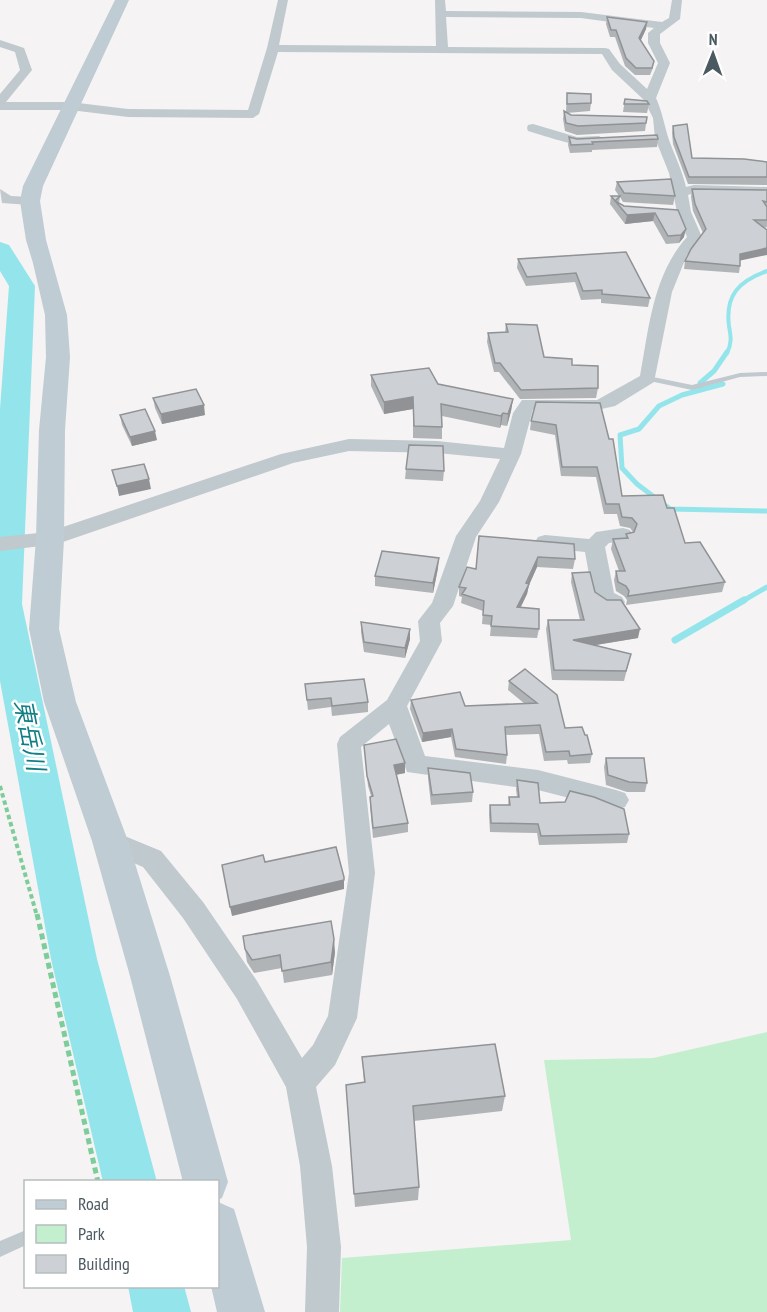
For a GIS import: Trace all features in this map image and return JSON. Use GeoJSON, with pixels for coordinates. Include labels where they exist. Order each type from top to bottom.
{"type":"FeatureCollection","features":[{"type":"Feature","properties":{"kind":"street"},"geometry":{"type":"LineString","coordinates":[[122,0],[33,186],[30,201],[36,240],[44,263],[56,315],[58,357],[52,430],[50,538],[44,628],[60,702],[110,841],[150,976],[205,1180]]}},
{"type":"Feature","properties":{"kind":"street"},"geometry":{"type":"LineString","coordinates":[[0,104],[70,106],[128,113],[254,114],[273,48],[283,0]]}},
{"type":"Feature","properties":{"kind":"street"},"geometry":{"type":"LineString","coordinates":[[440,0],[442,50]]}},
{"type":"Feature","properties":{"kind":"street"},"geometry":{"type":"LineString","coordinates":[[300,1083],[324,1055],[342,1018],[362,873],[349,744],[395,706],[431,641],[429,621],[442,606],[466,536],[489,502],[512,454],[522,413],[528,404],[597,405],[623,394],[648,378],[664,292],[680,254],[695,237],[676,205],[676,173],[655,128],[650,98],[664,63],[654,43],[654,33],[674,19],[677,0]]}},
{"type":"Feature","properties":{"kind":"street"},"geometry":{"type":"LineString","coordinates":[[441,14],[609,15],[663,26]]}},
{"type":"Feature","properties":{"kind":"street"},"geometry":{"type":"LineString","coordinates":[[0,43],[20,50],[26,70],[0,104]]}},
{"type":"Feature","properties":{"kind":"street"},"geometry":{"type":"LineString","coordinates":[[273,48],[605,51],[616,67],[650,98]]}},
{"type":"Feature","properties":{"kind":"street"},"geometry":{"type":"LineString","coordinates":[[533,128],[569,141],[608,140]]}},
{"type":"Feature","properties":{"kind":"street"},"geometry":{"type":"LineString","coordinates":[[676,205],[694,189],[767,191]]}},
{"type":"Feature","properties":{"kind":"street"},"geometry":{"type":"LineString","coordinates":[[0,193],[7,200],[30,201]]}},
{"type":"Feature","properties":{"kind":"street"},"geometry":{"type":"LineString","coordinates":[[0,544],[50,538],[288,458],[349,445],[437,447],[512,454]]}},
{"type":"Feature","properties":{"kind":"street"},"geometry":{"type":"LineString","coordinates":[[524,540],[594,546],[603,537],[623,535]]}},
{"type":"Feature","properties":{"kind":"street"},"geometry":{"type":"LineString","coordinates":[[466,536],[489,538]]}},
{"type":"Feature","properties":{"kind":"street"},"geometry":{"type":"LineString","coordinates":[[594,546],[604,597],[614,602]]}},
{"type":"Feature","properties":{"kind":"street"},"geometry":{"type":"LineString","coordinates":[[395,706],[416,765],[538,780],[616,800]]}},
{"type":"Feature","properties":{"kind":"street"},"geometry":{"type":"LineString","coordinates":[[110,841],[152,859],[193,910],[247,990],[300,1083],[316,1166],[324,1247],[322,1312]]}},
{"type":"Feature","properties":{"kind":"street"},"geometry":{"type":"LineString","coordinates":[[219,1229],[241,1312]]}},
{"type":"Feature","properties":{"kind":"lane"},"geometry":{"type":"LineString","coordinates":[[648,378],[692,388],[740,375],[767,374]]}},
{"type":"Feature","properties":{"kind":"lane"},"geometry":{"type":"LineString","coordinates":[[0,1249],[24,1238]]}},
{"type":"Feature","properties":{"kind":"path"},"geometry":{"type":"LineString","coordinates":[[0,786],[45,944],[98,1180]]}},
{"type":"Feature","properties":{"kind":"green space"},"geometry":{"type":"Polygon","coordinates":[[[767,1032],[767,1312],[340,1312],[342,1258],[571,1240],[544,1060],[653,1058],[767,1032]]]}},
{"type":"Feature","properties":{"kind":"building"},"geometry":{"type":"Polygon","coordinates":[[[607,17],[647,22],[639,38],[654,61],[652,68],[636,68],[626,58],[616,30],[611,30],[607,17]]]}},
{"type":"Feature","properties":{"kind":"building"},"geometry":{"type":"Polygon","coordinates":[[[567,93],[591,94],[591,103],[567,104],[567,93]]]}},
{"type":"Feature","properties":{"kind":"building"},"geometry":{"type":"Polygon","coordinates":[[[625,99],[647,101],[649,104],[624,104],[625,99]]]}},
{"type":"Feature","properties":{"kind":"building"},"geometry":{"type":"Polygon","coordinates":[[[564,111],[571,115],[647,117],[646,123],[578,126],[566,123],[564,111]]]}},
{"type":"Feature","properties":{"kind":"building"},"geometry":{"type":"Polygon","coordinates":[[[687,124],[692,158],[767,162],[767,177],[689,177],[674,137],[673,126],[687,124]]]}},
{"type":"Feature","properties":{"kind":"building"},"geometry":{"type":"Polygon","coordinates":[[[657,135],[658,139],[571,145],[569,137],[577,139],[657,135]]]}},
{"type":"Feature","properties":{"kind":"building"},"geometry":{"type":"Polygon","coordinates":[[[671,179],[675,196],[624,193],[617,182],[671,179]]]}},
{"type":"Feature","properties":{"kind":"building"},"geometry":{"type":"Polygon","coordinates":[[[692,189],[767,190],[767,202],[763,201],[767,207],[767,220],[754,220],[767,230],[767,248],[740,254],[740,266],[685,261],[706,229],[695,204],[692,189]]]}},
{"type":"Feature","properties":{"kind":"building"},"geometry":{"type":"Polygon","coordinates":[[[615,201],[624,206],[678,210],[686,229],[681,235],[668,236],[655,213],[627,215],[615,201]]]}},
{"type":"Feature","properties":{"kind":"building"},"geometry":{"type":"Polygon","coordinates":[[[626,252],[650,298],[602,294],[602,290],[583,291],[576,273],[527,277],[518,259],[626,252]]]}},
{"type":"Feature","properties":{"kind":"building"},"geometry":{"type":"Polygon","coordinates":[[[506,324],[537,325],[544,357],[572,359],[572,365],[598,366],[598,388],[521,390],[500,363],[495,363],[488,333],[508,332],[506,324]]]}},
{"type":"Feature","properties":{"kind":"building"},"geometry":{"type":"Polygon","coordinates":[[[429,368],[438,384],[513,399],[508,414],[503,413],[501,416],[441,404],[442,427],[414,426],[413,397],[384,402],[371,375],[429,368]]]}},
{"type":"Feature","properties":{"kind":"building"},"geometry":{"type":"Polygon","coordinates":[[[196,389],[204,405],[161,414],[153,398],[196,389]]]}},
{"type":"Feature","properties":{"kind":"building"},"geometry":{"type":"Polygon","coordinates":[[[536,402],[600,403],[609,439],[613,439],[622,496],[663,495],[667,508],[674,508],[685,543],[700,542],[725,582],[628,596],[629,591],[626,586],[618,582],[616,571],[625,571],[613,539],[628,538],[626,534],[634,532],[637,524],[632,518],[622,517],[619,504],[606,504],[597,467],[562,467],[556,425],[531,421],[536,402]]]}},
{"type":"Feature","properties":{"kind":"building"},"geometry":{"type":"Polygon","coordinates":[[[145,409],[155,431],[130,437],[120,415],[145,409]]]}},
{"type":"Feature","properties":{"kind":"building"},"geometry":{"type":"Polygon","coordinates":[[[409,445],[443,446],[444,471],[406,469],[409,445]]]}},
{"type":"Feature","properties":{"kind":"building"},"geometry":{"type":"Polygon","coordinates":[[[144,464],[149,479],[117,486],[112,470],[144,464]]]}},
{"type":"Feature","properties":{"kind":"building"},"geometry":{"type":"Polygon","coordinates":[[[479,536],[574,544],[575,559],[538,557],[526,583],[529,584],[517,607],[539,609],[539,629],[491,626],[492,616],[483,615],[484,601],[462,594],[466,588],[459,587],[467,567],[476,569],[479,536]]]}},
{"type":"Feature","properties":{"kind":"building"},"geometry":{"type":"Polygon","coordinates":[[[382,551],[439,558],[433,583],[375,576],[382,551]]]}},
{"type":"Feature","properties":{"kind":"building"},"geometry":{"type":"Polygon","coordinates":[[[590,572],[595,592],[607,600],[621,600],[640,629],[573,640],[631,654],[626,671],[554,670],[548,620],[584,620],[572,573],[590,572]]]}},
{"type":"Feature","properties":{"kind":"building"},"geometry":{"type":"Polygon","coordinates":[[[361,622],[410,629],[405,648],[364,642],[361,622]]]}},
{"type":"Feature","properties":{"kind":"building"},"geometry":{"type":"Polygon","coordinates":[[[525,669],[557,695],[565,728],[582,727],[587,735],[592,754],[570,756],[569,751],[546,752],[540,725],[505,727],[507,755],[456,749],[452,729],[423,733],[411,700],[460,692],[465,706],[537,703],[509,681],[525,669]]]}},
{"type":"Feature","properties":{"kind":"building"},"geometry":{"type":"Polygon","coordinates":[[[364,679],[368,702],[332,706],[331,698],[307,700],[305,684],[364,679]]]}},
{"type":"Feature","properties":{"kind":"building"},"geometry":{"type":"Polygon","coordinates":[[[396,739],[405,763],[394,765],[408,823],[373,828],[370,797],[373,796],[367,776],[364,745],[396,739]]]}},
{"type":"Feature","properties":{"kind":"building"},"geometry":{"type":"Polygon","coordinates":[[[606,758],[644,758],[647,783],[629,782],[608,775],[606,758]]]}},
{"type":"Feature","properties":{"kind":"building"},"geometry":{"type":"Polygon","coordinates":[[[428,768],[470,773],[473,792],[432,795],[428,768]]]}},
{"type":"Feature","properties":{"kind":"building"},"geometry":{"type":"Polygon","coordinates":[[[517,780],[538,783],[540,803],[565,802],[570,791],[594,797],[624,809],[629,834],[541,836],[538,824],[491,823],[490,805],[510,805],[509,797],[519,797],[517,780]]]}},
{"type":"Feature","properties":{"kind":"building"},"geometry":{"type":"Polygon","coordinates":[[[336,847],[344,880],[230,907],[222,865],[263,855],[265,862],[336,847]]]}},
{"type":"Feature","properties":{"kind":"building"},"geometry":{"type":"Polygon","coordinates":[[[331,921],[334,939],[331,962],[282,971],[280,955],[252,960],[245,949],[243,936],[331,921]]]}},
{"type":"Feature","properties":{"kind":"building"},"geometry":{"type":"Polygon","coordinates":[[[495,1044],[505,1096],[413,1106],[419,1187],[354,1194],[346,1085],[365,1082],[362,1057],[495,1044]]]}},
{"type":"Feature","properties":{"kind":"waterway","name":"東岳川"},"geometry":{"type":"LineString","coordinates":[[0,250],[22,286],[4,604],[74,959],[129,1180]]}},
{"type":"Feature","properties":{"kind":"waterway"},"geometry":{"type":"LineString","coordinates":[[727,353],[731,337],[728,315],[732,298],[749,279],[767,271]]}},
{"type":"Feature","properties":{"kind":"waterway"},"geometry":{"type":"LineString","coordinates":[[702,389],[700,383],[714,371],[727,352]]}},
{"type":"Feature","properties":{"kind":"waterway"},"geometry":{"type":"LineString","coordinates":[[723,384],[682,395],[659,406],[639,429],[620,435],[622,468],[637,484],[670,509],[767,511]]}},
{"type":"Feature","properties":{"kind":"waterway"},"geometry":{"type":"LineString","coordinates":[[741,602],[767,587]]}},
{"type":"Feature","properties":{"kind":"waterway"},"geometry":{"type":"LineString","coordinates":[[675,640],[744,600]]}},
{"type":"Feature","properties":{"kind":"waterway","name":"東岳川"},"geometry":{"type":"LineString","coordinates":[[156,1288],[162,1312]]}}]}
